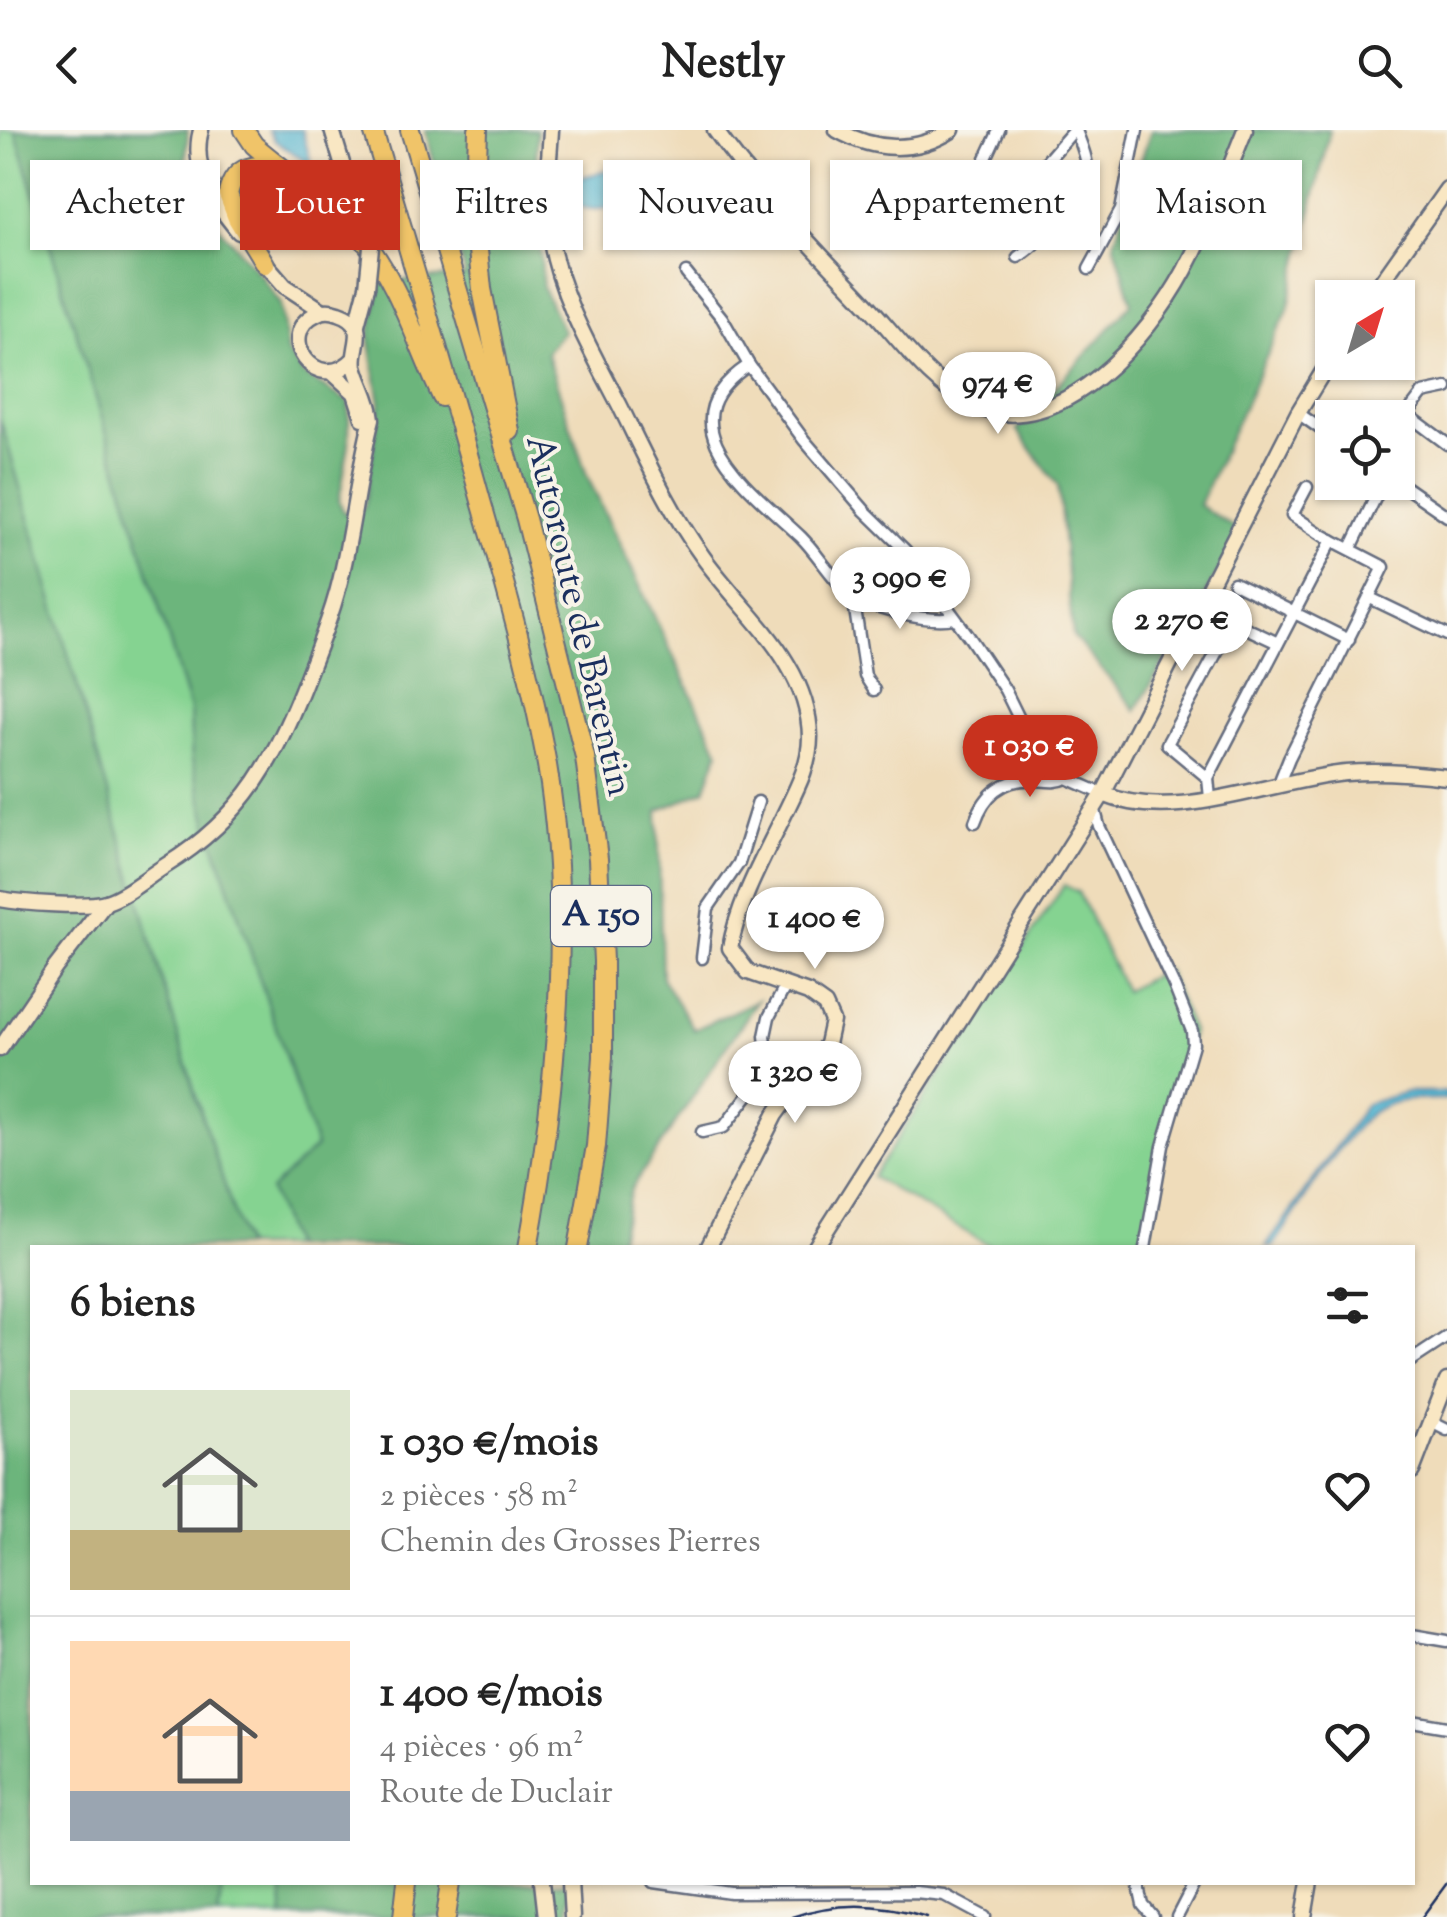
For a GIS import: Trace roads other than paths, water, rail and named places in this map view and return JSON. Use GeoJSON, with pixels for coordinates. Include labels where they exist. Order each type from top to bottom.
{"type":"FeatureCollection","features":[{"type":"Feature","properties":{"kind":"highway"},"geometry":{"type":"LineString","coordinates":[[244,130],[270,160]]}},
{"type":"Feature","properties":{"kind":"highway","name":"Autoroute de Barentin"},"geometry":{"type":"LineString","coordinates":[[373,130],[466,444],[524,659],[547,768],[557,867],[555,1049],[548,1140],[529,1245]]}},
{"type":"Feature","properties":{"kind":"highway","name":"Autoroute de Barentin"},"geometry":{"type":"LineString","coordinates":[[410,130],[526,519],[585,756],[598,859],[602,1057],[596,1146],[579,1245]]}},
{"type":"Feature","properties":{"kind":"highway"},"geometry":{"type":"LineString","coordinates":[[478,130],[476,222],[482,289],[526,519]]}},
{"type":"Feature","properties":{"kind":"highway"},"geometry":{"type":"LineString","coordinates":[[240,172],[230,184],[230,203],[240,220]]}},
{"type":"Feature","properties":{"kind":"highway"},"geometry":{"type":"LineString","coordinates":[[257,250],[265,264]]}},
{"type":"Feature","properties":{"kind":"highway"},"geometry":{"type":"LineString","coordinates":[[369,250],[412,323],[466,444]]}},
{"type":"Feature","properties":{"kind":"highway"},"geometry":{"type":"LineString","coordinates":[[402,1917],[407,1885]]}},
{"type":"Feature","properties":{"kind":"highway"},"geometry":{"type":"LineString","coordinates":[[446,1917],[451,1885]]}},
{"type":"Feature","properties":{"kind":"street"},"geometry":{"type":"LineString","coordinates":[[201,130],[201,169],[214,202],[285,286],[301,328]]}},
{"type":"Feature","properties":{"kind":"street"},"geometry":{"type":"LineString","coordinates":[[198,150],[209,130]]}},
{"type":"Feature","properties":{"kind":"street"},"geometry":{"type":"LineString","coordinates":[[332,130],[343,160]]}},
{"type":"Feature","properties":{"kind":"street"},"geometry":{"type":"LineString","coordinates":[[340,130],[347,160]]}},
{"type":"Feature","properties":{"kind":"street"},"geometry":{"type":"LineString","coordinates":[[551,130],[550,234],[570,308],[675,514],[791,670],[805,704],[810,739],[805,772],[736,917],[730,948],[748,972],[808,993],[825,1005],[832,1021],[827,1044],[776,1115],[710,1245]]}},
{"type":"Feature","properties":{"kind":"street"},"geometry":{"type":"LineString","coordinates":[[715,130],[783,215],[943,384],[973,405],[1016,416],[1051,407],[1077,393],[1128,348],[1155,316],[1190,259],[1245,130]]}},
{"type":"Feature","properties":{"kind":"street"},"geometry":{"type":"LineString","coordinates":[[837,130],[859,141],[894,148],[921,144],[952,130]]}},
{"type":"Feature","properties":{"kind":"street"},"geometry":{"type":"LineString","coordinates":[[1000,130],[973,194],[971,207],[982,220],[998,217],[1075,130],[1087,161],[1084,187],[1031,249],[1018,256]]}},
{"type":"Feature","properties":{"kind":"street"},"geometry":{"type":"LineString","coordinates":[[1089,269],[1121,210],[1138,130]]}},
{"type":"Feature","properties":{"kind":"street"},"geometry":{"type":"LineString","coordinates":[[1383,280],[1446,193]]}},
{"type":"Feature","properties":{"kind":"street"},"geometry":{"type":"LineString","coordinates":[[330,372],[340,370],[354,359],[359,344],[356,328],[363,286],[362,250]]}},
{"type":"Feature","properties":{"kind":"street"},"geometry":{"type":"LineString","coordinates":[[686,272],[722,318],[748,365],[804,440],[905,550],[1005,690],[1034,750],[1099,800],[1152,806],[1366,772],[1447,777]]}},
{"type":"Feature","properties":{"kind":"street"},"geometry":{"type":"LineString","coordinates":[[285,286],[356,328]]}},
{"type":"Feature","properties":{"kind":"street"},"geometry":{"type":"LineString","coordinates":[[363,286],[356,296],[330,312],[306,320],[298,338],[311,366],[330,372],[355,392],[361,405],[366,443]]}},
{"type":"Feature","properties":{"kind":"street"},"geometry":{"type":"LineString","coordinates":[[0,1048],[106,902],[214,832],[241,806],[280,744],[328,624],[372,418],[354,359]]}},
{"type":"Feature","properties":{"kind":"street"},"geometry":{"type":"LineString","coordinates":[[748,365],[727,380],[714,401],[710,420],[714,442],[726,464],[815,551],[852,596],[864,676],[874,690]]}},
{"type":"Feature","properties":{"kind":"street"},"geometry":{"type":"LineString","coordinates":[[817,1245],[1099,800],[1318,380]]}},
{"type":"Feature","properties":{"kind":"street"},"geometry":{"type":"LineString","coordinates":[[1447,388],[1423,392],[1407,414],[1447,444]]}},
{"type":"Feature","properties":{"kind":"street"},"geometry":{"type":"LineString","coordinates":[[1298,413],[1315,425]]}},
{"type":"Feature","properties":{"kind":"street"},"geometry":{"type":"LineString","coordinates":[[1283,784],[1289,758],[1384,567],[1292,515],[1306,487]]}},
{"type":"Feature","properties":{"kind":"street"},"geometry":{"type":"LineString","coordinates":[[1415,494],[1443,514],[1447,501]]}},
{"type":"Feature","properties":{"kind":"street"},"geometry":{"type":"LineString","coordinates":[[1351,548],[1374,500]]}},
{"type":"Feature","properties":{"kind":"street"},"geometry":{"type":"LineString","coordinates":[[1210,798],[1208,778],[1332,540]]}},
{"type":"Feature","properties":{"kind":"street"},"geometry":{"type":"LineString","coordinates":[[1234,583],[1349,640]]}},
{"type":"Feature","properties":{"kind":"street"},"geometry":{"type":"LineString","coordinates":[[852,596],[936,622],[954,618]]}},
{"type":"Feature","properties":{"kind":"street"},"geometry":{"type":"LineString","coordinates":[[1370,598],[1447,635]]}},
{"type":"Feature","properties":{"kind":"street"},"geometry":{"type":"LineString","coordinates":[[1208,778],[1167,744],[1234,622],[1278,643]]}},
{"type":"Feature","properties":{"kind":"street"},"geometry":{"type":"LineString","coordinates":[[975,822],[983,800],[1003,785],[1015,780],[1056,782],[1067,778]]}},
{"type":"Feature","properties":{"kind":"street"},"geometry":{"type":"LineString","coordinates":[[1099,800],[1099,826],[1192,1032],[1163,1146],[1146,1245]]}},
{"type":"Feature","properties":{"kind":"street"},"geometry":{"type":"LineString","coordinates":[[702,958],[708,908],[739,862],[758,802]]}},
{"type":"Feature","properties":{"kind":"street"},"geometry":{"type":"LineString","coordinates":[[739,862],[756,872]]}},
{"type":"Feature","properties":{"kind":"street"},"geometry":{"type":"LineString","coordinates":[[0,900],[30,904],[106,902]]}},
{"type":"Feature","properties":{"kind":"street"},"geometry":{"type":"LineString","coordinates":[[702,1132],[724,1127],[759,1081],[768,1061],[765,1036],[769,1017],[783,984]]}},
{"type":"Feature","properties":{"kind":"street"},"geometry":{"type":"LineString","coordinates":[[718,1245],[722,1224]]}},
{"type":"Feature","properties":{"kind":"street"},"geometry":{"type":"LineString","coordinates":[[1415,1358],[1447,1336]]}},
{"type":"Feature","properties":{"kind":"street"},"geometry":{"type":"LineString","coordinates":[[1415,1463],[1447,1381]]}},
{"type":"Feature","properties":{"kind":"street"},"geometry":{"type":"LineString","coordinates":[[1431,1422],[1447,1430]]}},
{"type":"Feature","properties":{"kind":"street"},"geometry":{"type":"LineString","coordinates":[[1415,1635],[1447,1640]]}},
{"type":"Feature","properties":{"kind":"street"},"geometry":{"type":"LineString","coordinates":[[1415,1722],[1447,1727]]}},
{"type":"Feature","properties":{"kind":"street"},"geometry":{"type":"LineString","coordinates":[[542,1885],[546,1917]]}},
{"type":"Feature","properties":{"kind":"street"},"geometry":{"type":"LineString","coordinates":[[570,1885],[572,1917]]}},
{"type":"Feature","properties":{"kind":"street"},"geometry":{"type":"LineString","coordinates":[[674,1885],[732,1894],[822,1887],[914,1892],[944,1896],[985,1917]]}},
{"type":"Feature","properties":{"kind":"street"},"geometry":{"type":"LineString","coordinates":[[1139,1885],[1143,1905],[1153,1917]]}},
{"type":"Feature","properties":{"kind":"street"},"geometry":{"type":"LineString","coordinates":[[1178,1917],[1194,1885]]}},
{"type":"Feature","properties":{"kind":"street"},"geometry":{"type":"LineString","coordinates":[[1304,1917],[1309,1885]]}},
{"type":"Feature","properties":{"kind":"water"},"geometry":{"type":"Polygon","coordinates":[[[268,130],[302,130],[310,160],[303,160],[275,141],[268,130]]]}},
{"type":"Feature","properties":{"kind":"water"},"geometry":{"type":"Polygon","coordinates":[[[603,172],[603,209],[583,207],[583,177],[603,172]]]}},
{"type":"Feature","properties":{"kind":"water"},"geometry":{"type":"Polygon","coordinates":[[[1406,1092],[1447,1092],[1447,1099],[1395,1103],[1366,1118],[1322,1172],[1274,1245],[1267,1245],[1366,1104],[1406,1092]]]}},
{"type":"Feature","properties":{"kind":"railway"},"geometry":{"type":"LineString","coordinates":[[1422,1917],[1447,1883]]}},
{"type":"Feature","properties":{"kind":"railway"},"geometry":{"type":"LineString","coordinates":[[792,1917],[825,1908],[859,1906],[927,1917]]}}]}
